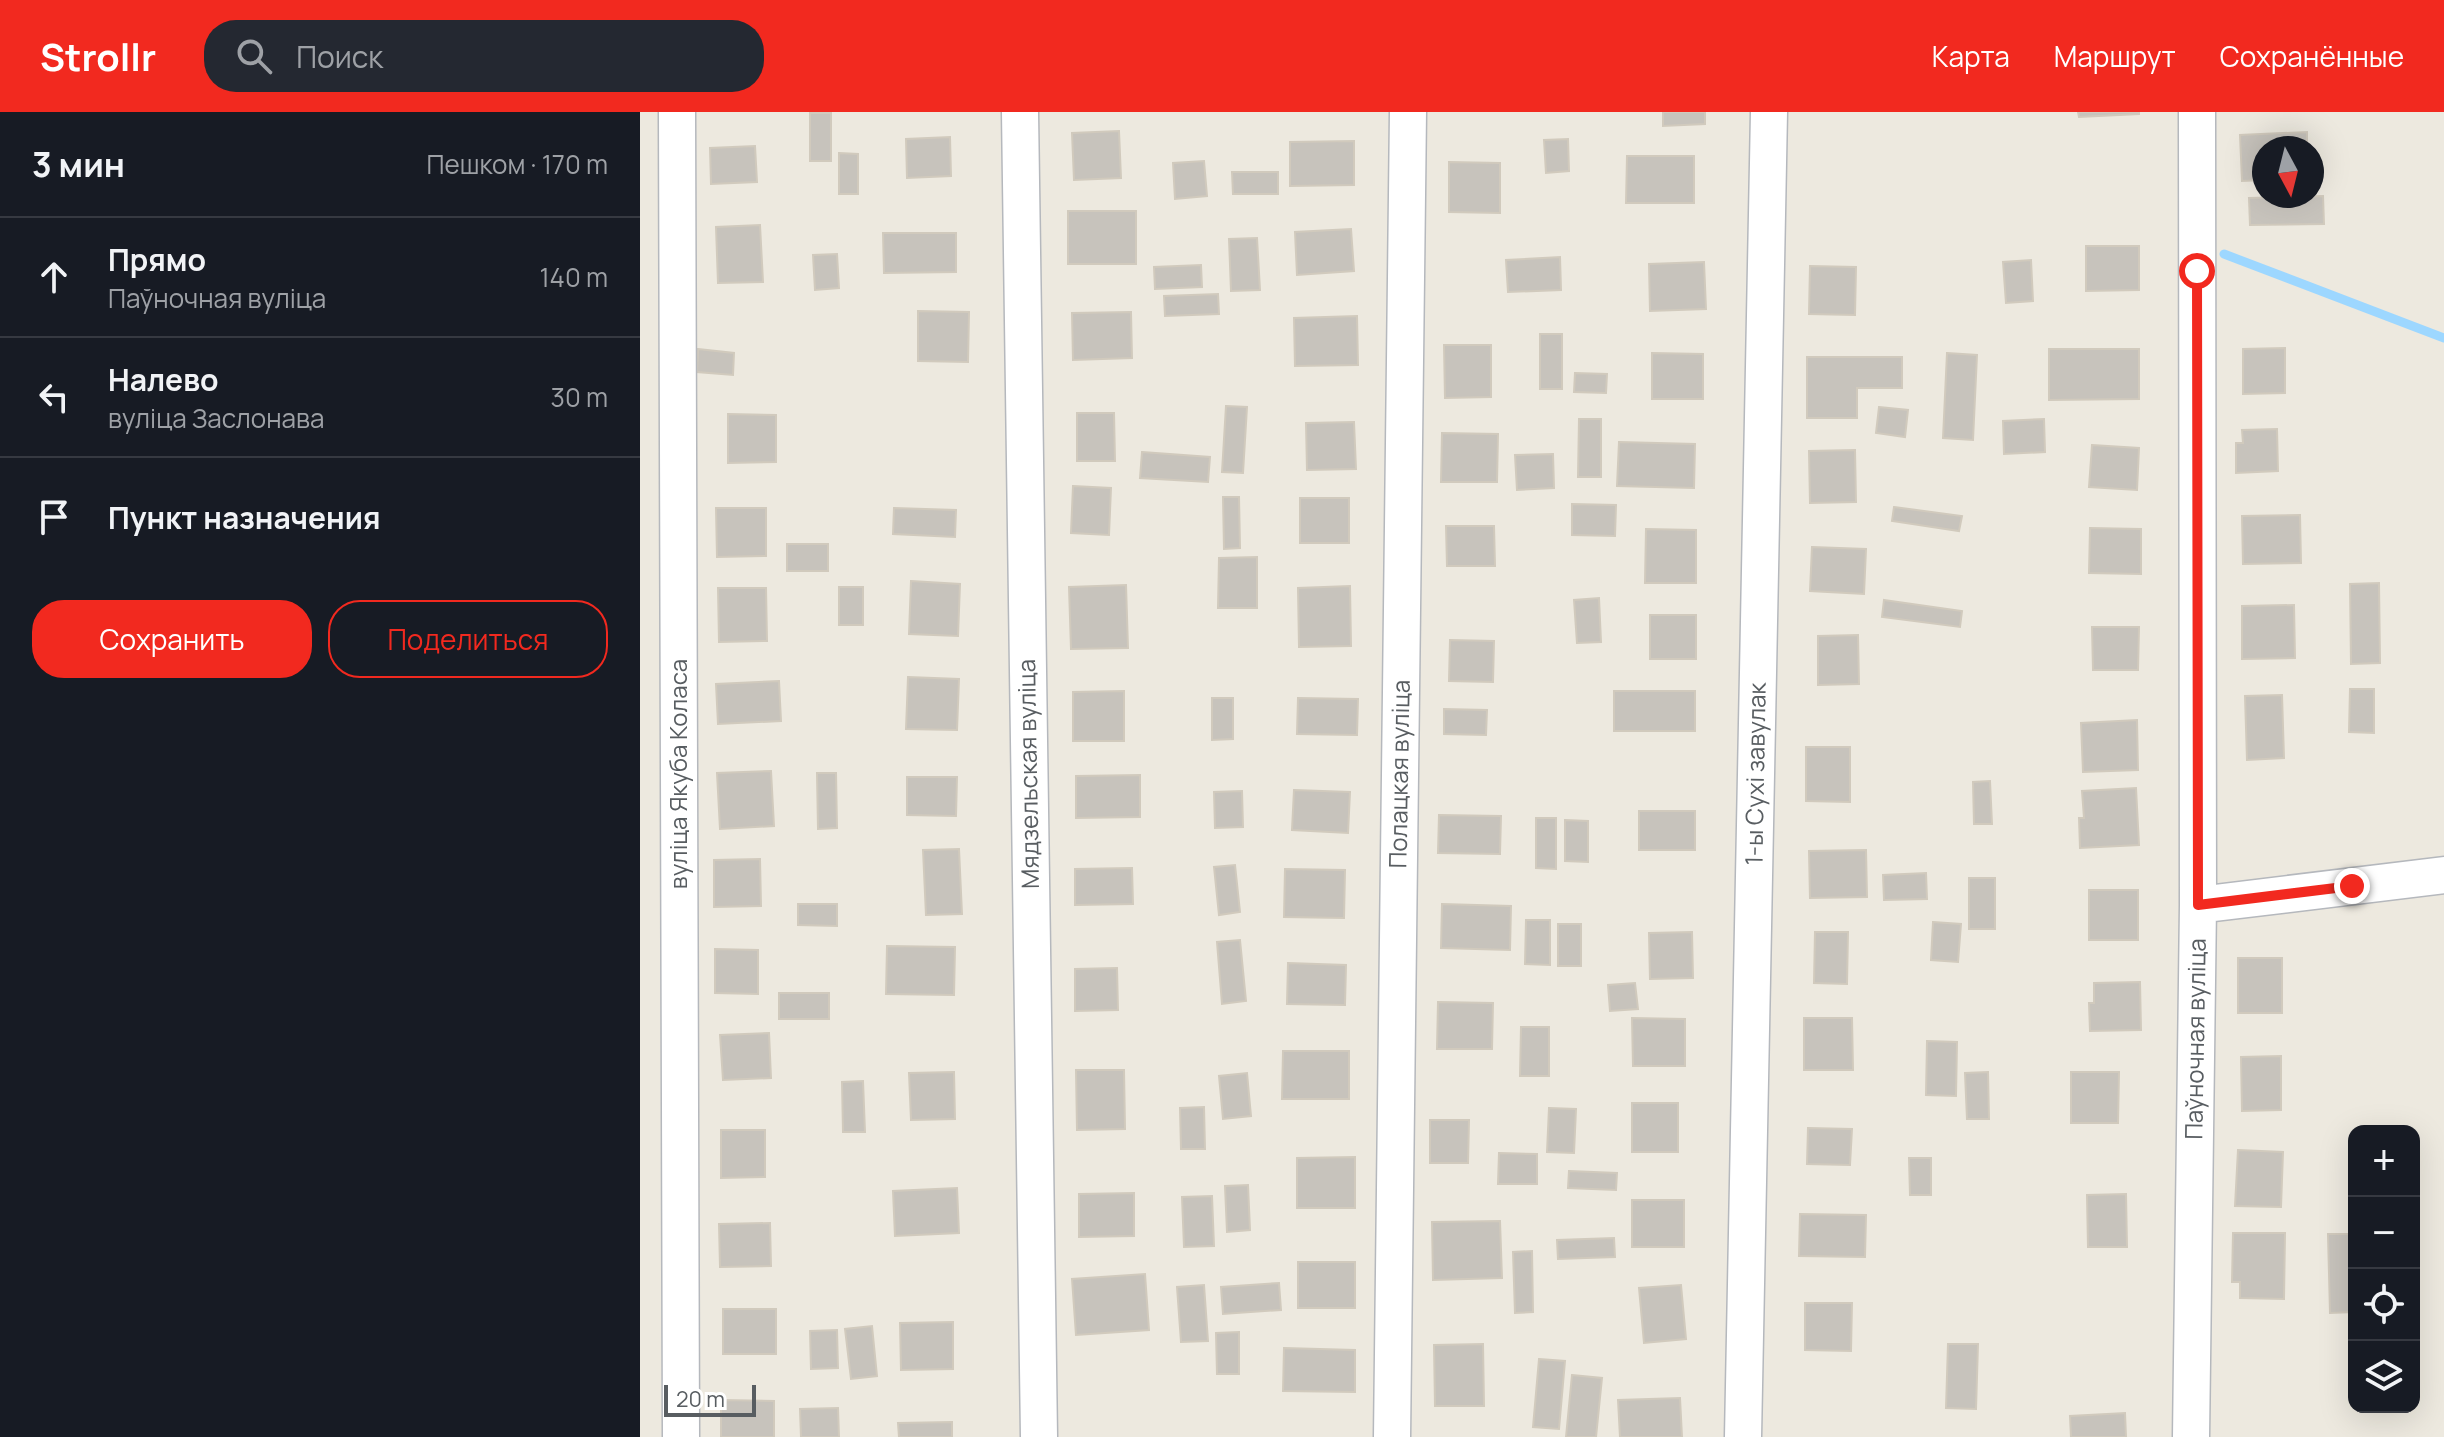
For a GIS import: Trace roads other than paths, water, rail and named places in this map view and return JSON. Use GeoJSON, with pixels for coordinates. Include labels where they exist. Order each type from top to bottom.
{"type":"FeatureCollection","features":[{"type":"Feature","properties":{"kind":"street","name":"вуліца Якуба Коласа"},"geometry":{"type":"LineString","coordinates":[[677,112],[681,1437]]}},
{"type":"Feature","properties":{"kind":"street","name":"Мядзельская вуліца"},"geometry":{"type":"LineString","coordinates":[[1020,112],[1039,1437]]}},
{"type":"Feature","properties":{"kind":"street","name":"Полацкая вуліца"},"geometry":{"type":"LineString","coordinates":[[1392,1437],[1408,112]]}},
{"type":"Feature","properties":{"kind":"street","name":"1-ы Сухі завулак"},"geometry":{"type":"LineString","coordinates":[[1743,1437],[1769,112]]}},
{"type":"Feature","properties":{"kind":"street","name":"Паўночная вуліца"},"geometry":{"type":"LineString","coordinates":[[2191,1437],[2198,905],[2197,112]]}},
{"type":"Feature","properties":{"kind":"street"},"geometry":{"type":"LineString","coordinates":[[2198,905],[2444,875]]}},
{"type":"Feature","properties":{"kind":"waterway"},"geometry":{"type":"LineString","coordinates":[[2224,254],[2444,338]]}}]}
